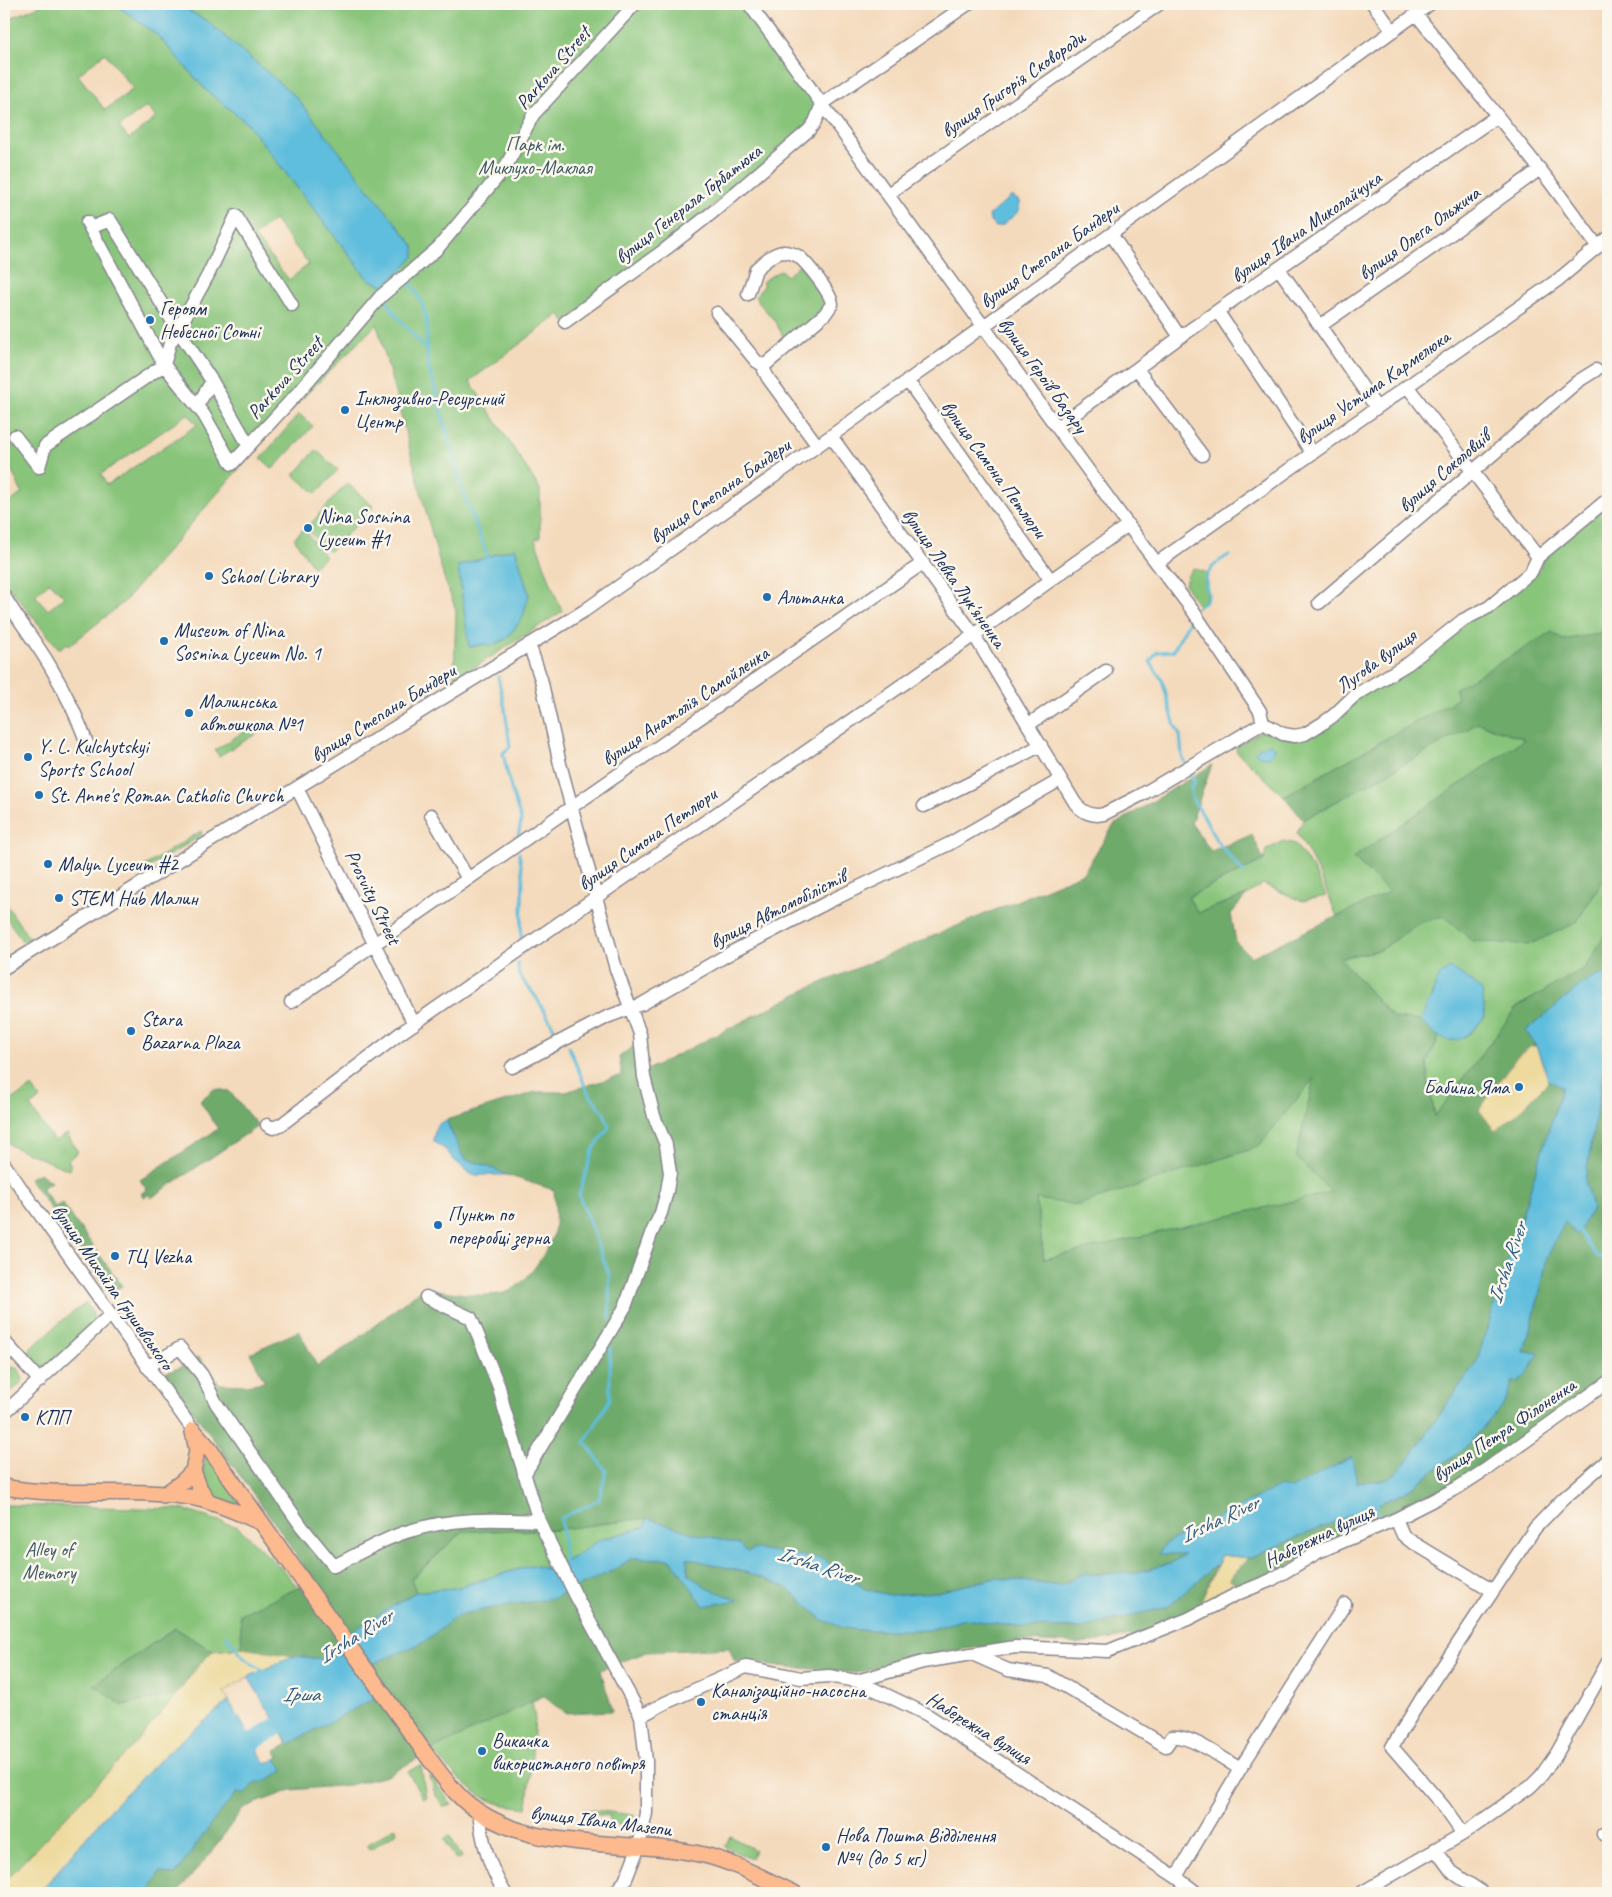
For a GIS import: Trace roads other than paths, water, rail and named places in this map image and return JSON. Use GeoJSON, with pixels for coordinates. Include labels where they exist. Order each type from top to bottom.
{"type":"FeatureCollection","features":[{"type":"Feature","properties":{"kind":"main road"},"geometry":{"type":"LineString","coordinates":[[193,1430],[197,1450],[193,1471],[200,1489],[208,1501]]}},
{"type":"Feature","properties":{"kind":"main road","name":"вулиця Івана Мазепи"},"geometry":{"type":"LineString","coordinates":[[193,1430],[208,1447],[425,1753],[447,1782],[466,1802],[488,1818],[526,1834],[705,1855],[750,1872],[794,1893]]}},
{"type":"Feature","properties":{"kind":"main road"},"geometry":{"type":"LineString","coordinates":[[164,1495],[193,1471]]}},
{"type":"Feature","properties":{"kind":"main road"},"geometry":{"type":"LineString","coordinates":[[4,1487],[52,1492],[164,1495],[208,1501],[261,1523]]}},
{"type":"Feature","properties":{"kind":"street","name":"Parkova Street"},"geometry":{"type":"LineString","coordinates":[[200,411],[232,464],[331,355],[381,296],[438,248],[505,168],[533,115],[635,4]]}},
{"type":"Feature","properties":{"kind":"street","name":"вулиця Героїв Базару"},"geometry":{"type":"LineString","coordinates":[[749,4],[1128,525],[1193,611],[1260,711],[1263,723]]}},
{"type":"Feature","properties":{"kind":"street"},"geometry":{"type":"LineString","coordinates":[[822,104],[968,4]]}},
{"type":"Feature","properties":{"kind":"street","name":"вулиця Григорія Сковороди"},"geometry":{"type":"LineString","coordinates":[[888,194],[1159,4]]}},
{"type":"Feature","properties":{"kind":"street"},"geometry":{"type":"LineString","coordinates":[[1372,4],[1393,31]]}},
{"type":"Feature","properties":{"kind":"street","name":"вулиця Степана Бандери"},"geometry":{"type":"LineString","coordinates":[[4,968],[603,597],[1430,4]]}},
{"type":"Feature","properties":{"kind":"street"},"geometry":{"type":"LineString","coordinates":[[1416,14],[1540,169],[1598,247]]}},
{"type":"Feature","properties":{"kind":"street","name":"вулиця Генерала Горбатюка"},"geometry":{"type":"LineString","coordinates":[[565,322],[667,248],[727,200],[809,130],[822,104]]}},
{"type":"Feature","properties":{"kind":"street","name":"вулиця Івана Миколайчука"},"geometry":{"type":"LineString","coordinates":[[1057,427],[1180,337],[1497,116]]}},
{"type":"Feature","properties":{"kind":"street","name":"вулиця Олега Ольжича"},"geometry":{"type":"LineString","coordinates":[[1320,326],[1540,169]]}},
{"type":"Feature","properties":{"kind":"street"},"geometry":{"type":"LineString","coordinates":[[15,436],[39,467],[45,446],[164,365],[170,344],[208,275],[236,216],[292,305]]}},
{"type":"Feature","properties":{"kind":"street"},"geometry":{"type":"LineString","coordinates":[[200,411],[164,365],[89,225],[110,220],[212,381],[248,446]]}},
{"type":"Feature","properties":{"kind":"street"},"geometry":{"type":"LineString","coordinates":[[1111,234],[1180,337]]}},
{"type":"Feature","properties":{"kind":"street","name":"вулиця Устима Кармелюка"},"geometry":{"type":"LineString","coordinates":[[1157,563],[1559,279],[1608,238]]}},
{"type":"Feature","properties":{"kind":"street"},"geometry":{"type":"LineString","coordinates":[[748,294],[756,269],[781,252],[796,255],[827,291],[832,300],[831,306],[825,314],[764,366]]}},
{"type":"Feature","properties":{"kind":"street"},"geometry":{"type":"LineString","coordinates":[[1278,269],[1376,407]]}},
{"type":"Feature","properties":{"kind":"street"},"geometry":{"type":"LineString","coordinates":[[1218,312],[1312,453]]}},
{"type":"Feature","properties":{"kind":"street"},"geometry":{"type":"LineString","coordinates":[[716,313],[756,361],[764,366],[768,378],[817,445]]}},
{"type":"Feature","properties":{"kind":"street"},"geometry":{"type":"LineString","coordinates":[[1137,368],[1202,455]]}},
{"type":"Feature","properties":{"kind":"street","name":"вулиця Соколовців"},"geometry":{"type":"LineString","coordinates":[[1320,603],[1577,382],[1596,370]]}},
{"type":"Feature","properties":{"kind":"street","name":"вулиця Симона Петлюри"},"geometry":{"type":"LineString","coordinates":[[907,380],[1050,579]]}},
{"type":"Feature","properties":{"kind":"street"},"geometry":{"type":"LineString","coordinates":[[200,411],[212,381]]}},
{"type":"Feature","properties":{"kind":"street"},"geometry":{"type":"LineString","coordinates":[[1407,386],[1538,557]]}},
{"type":"Feature","properties":{"kind":"street","name":"вулиця Левка Лук'яненка"},"geometry":{"type":"LineString","coordinates":[[830,436],[974,636],[1078,807],[1092,814],[1104,814],[1141,795],[1263,723]]}},
{"type":"Feature","properties":{"kind":"street","name":"Лугова вулиця"},"geometry":{"type":"LineString","coordinates":[[1263,723],[1277,731],[1292,736],[1305,734],[1316,728],[1334,716],[1354,696],[1409,663],[1463,620],[1489,607],[1531,572],[1537,563],[1538,557],[1608,499]]}},
{"type":"Feature","properties":{"kind":"street","name":"вулиця Симона Петлюри"},"geometry":{"type":"LineString","coordinates":[[267,1125],[274,1128],[282,1124],[385,1044],[974,636],[1050,579],[1128,525]]}},
{"type":"Feature","properties":{"kind":"street","name":"вулиця Анатолія Самойленка"},"geometry":{"type":"LineString","coordinates":[[291,1002],[923,563]]}},
{"type":"Feature","properties":{"kind":"street"},"geometry":{"type":"LineString","coordinates":[[4,596],[19,622],[50,665],[76,714],[89,749]]}},
{"type":"Feature","properties":{"kind":"street"},"geometry":{"type":"LineString","coordinates":[[524,1475],[625,1308],[651,1234],[661,1213],[670,1172],[668,1151],[648,1096],[644,1077],[642,1044],[616,968],[596,898],[560,764],[541,679],[529,644]]}},
{"type":"Feature","properties":{"kind":"street"},"geometry":{"type":"LineString","coordinates":[[1028,725],[1106,671]]}},
{"type":"Feature","properties":{"kind":"street"},"geometry":{"type":"LineString","coordinates":[[924,806],[1041,745]]}},
{"type":"Feature","properties":{"kind":"street","name":"вулиця Автомобілістів"},"geometry":{"type":"LineString","coordinates":[[512,1067],[607,1018],[642,1004],[734,951],[832,900],[949,844],[1060,780]]}},
{"type":"Feature","properties":{"kind":"street","name":"Prosvity Street"},"geometry":{"type":"LineString","coordinates":[[297,788],[414,1024]]}},
{"type":"Feature","properties":{"kind":"street"},"geometry":{"type":"LineString","coordinates":[[431,815],[468,879]]}},
{"type":"Feature","properties":{"kind":"street","name":"вулиця Михайла Грушевського"},"geometry":{"type":"LineString","coordinates":[[4,1164],[193,1430]]}},
{"type":"Feature","properties":{"kind":"street"},"geometry":{"type":"LineString","coordinates":[[426,1297],[471,1318],[499,1387],[539,1522],[577,1598],[641,1716],[646,1761],[646,1813],[639,1846],[626,1881],[614,1893]]}},
{"type":"Feature","properties":{"kind":"street"},"geometry":{"type":"LineString","coordinates":[[4,1413],[110,1315]]}},
{"type":"Feature","properties":{"kind":"street"},"geometry":{"type":"LineString","coordinates":[[4,1341],[40,1381]]}},
{"type":"Feature","properties":{"kind":"street"},"geometry":{"type":"LineString","coordinates":[[147,1367],[180,1348],[202,1375],[216,1403],[302,1527],[334,1566],[406,1532],[453,1520],[486,1518],[539,1522]]}},
{"type":"Feature","properties":{"kind":"street","name":"вулиця Петра Філоненка"},"geometry":{"type":"LineString","coordinates":[[1396,1519],[1451,1491],[1494,1465],[1608,1382]]}},
{"type":"Feature","properties":{"kind":"street"},"geometry":{"type":"LineString","coordinates":[[1462,1834],[1444,1807],[1392,1747],[1535,1528],[1548,1513],[1608,1460]]}},
{"type":"Feature","properties":{"kind":"street"},"geometry":{"type":"LineString","coordinates":[[1396,1519],[1403,1535],[1409,1540],[1493,1591]]}},
{"type":"Feature","properties":{"kind":"street","name":"Набережна вулиця"},"geometry":{"type":"LineString","coordinates":[[857,1681],[923,1662],[1015,1647],[1108,1651],[1188,1619],[1237,1594],[1272,1580],[1318,1552],[1396,1519]]}},
{"type":"Feature","properties":{"kind":"street"},"geometry":{"type":"LineString","coordinates":[[1176,1877],[1240,1769],[1345,1604]]}},
{"type":"Feature","properties":{"kind":"street"},"geometry":{"type":"LineString","coordinates":[[972,1654],[1008,1670],[1048,1676],[1166,1746],[1172,1737],[1179,1736],[1203,1747],[1240,1769]]}},
{"type":"Feature","properties":{"kind":"street"},"geometry":{"type":"LineString","coordinates":[[1361,1893],[1462,1834],[1519,1796],[1541,1776],[1566,1738],[1608,1662]]}},
{"type":"Feature","properties":{"kind":"street"},"geometry":{"type":"LineString","coordinates":[[641,1716],[666,1702],[746,1667],[801,1678],[829,1676],[857,1681]]}},
{"type":"Feature","properties":{"kind":"street","name":"Набережна вулиця"},"geometry":{"type":"LineString","coordinates":[[857,1681],[926,1714],[1176,1877],[1197,1893]]}},
{"type":"Feature","properties":{"kind":"street"},"geometry":{"type":"LineString","coordinates":[[479,1811],[481,1830],[488,1858],[505,1893]]}},
{"type":"Feature","properties":{"kind":"street"},"geometry":{"type":"LineString","coordinates":[[1436,1849],[1452,1872],[1483,1893]]}},
{"type":"Feature","properties":{"kind":"water"},"geometry":{"type":"Polygon","coordinates":[[[115,4],[177,4],[207,21],[295,96],[414,246],[414,257],[384,286],[368,279],[247,123],[208,92],[158,36],[115,4]]]}},
{"type":"Feature","properties":{"kind":"water"},"geometry":{"type":"Polygon","coordinates":[[[1012,196],[1019,201],[1019,211],[1003,225],[996,227],[990,222],[989,215],[1012,196]]]}},
{"type":"Feature","properties":{"kind":"water"},"geometry":{"type":"Polygon","coordinates":[[[515,548],[529,595],[522,619],[506,639],[490,646],[485,644],[469,647],[458,566],[515,548]]]}},
{"type":"Feature","properties":{"kind":"water"},"geometry":{"type":"Polygon","coordinates":[[[1270,744],[1275,747],[1275,750],[1269,757],[1260,756],[1255,752],[1259,748],[1270,744]]]}},
{"type":"Feature","properties":{"kind":"water"},"geometry":{"type":"Polygon","coordinates":[[[1450,968],[1464,976],[1482,991],[1485,1016],[1465,1036],[1459,1039],[1446,1040],[1435,1034],[1421,1021],[1427,1005],[1433,996],[1440,975],[1450,968]]]}},
{"type":"Feature","properties":{"kind":"water","name":"Ірша"},"geometry":{"type":"Polygon","coordinates":[[[1608,971],[1608,1043],[1585,1181],[1592,1208],[1577,1235],[1565,1222],[1547,1257],[1524,1352],[1539,1353],[1527,1374],[1517,1382],[1513,1381],[1504,1404],[1465,1448],[1404,1493],[1248,1558],[1222,1555],[1217,1564],[1169,1606],[1082,1628],[1017,1627],[965,1619],[928,1630],[859,1630],[844,1628],[823,1620],[786,1587],[749,1573],[687,1558],[688,1574],[709,1589],[739,1600],[704,1606],[671,1559],[632,1558],[616,1569],[554,1598],[458,1615],[424,1642],[372,1664],[376,1697],[289,1744],[248,1677],[293,1656],[324,1659],[344,1652],[354,1630],[416,1592],[455,1588],[533,1565],[546,1569],[571,1559],[599,1540],[645,1527],[647,1518],[689,1532],[739,1544],[747,1552],[756,1549],[823,1559],[865,1589],[889,1595],[937,1592],[996,1578],[1061,1586],[1079,1575],[1134,1573],[1170,1564],[1185,1554],[1158,1554],[1165,1544],[1280,1486],[1291,1489],[1352,1457],[1357,1483],[1390,1479],[1412,1455],[1477,1361],[1562,1087],[1549,1081],[1536,1046],[1526,1031],[1582,984],[1608,971]]]}},
{"type":"Feature","properties":{"kind":"water"},"geometry":{"type":"Polygon","coordinates":[[[446,1120],[464,1159],[482,1164],[507,1175],[472,1175],[454,1160],[446,1150],[433,1141],[436,1126],[446,1120]]]}},
{"type":"Feature","properties":{"kind":"water","name":"Ірша"},"geometry":{"type":"Polygon","coordinates":[[[229,1701],[266,1764],[276,1759],[284,1770],[264,1782],[255,1782],[245,1794],[237,1793],[216,1817],[175,1875],[160,1872],[148,1893],[39,1893],[114,1805],[171,1749],[229,1701]]]}},
{"type":"Feature","properties":{"kind":"waterway"},"geometry":{"type":"LineString","coordinates":[[401,267],[422,303],[427,322],[427,361],[464,495],[489,559]]}},
{"type":"Feature","properties":{"kind":"waterway"},"geometry":{"type":"LineString","coordinates":[[387,301],[397,316],[427,351]]}},
{"type":"Feature","properties":{"kind":"waterway"},"geometry":{"type":"LineString","coordinates":[[1197,608],[1207,598],[1206,580],[1209,571],[1216,563],[1229,555]]}},
{"type":"Feature","properties":{"kind":"waterway"},"geometry":{"type":"LineString","coordinates":[[1185,763],[1182,756],[1180,735],[1175,726],[1162,680],[1150,662],[1157,652],[1173,651],[1191,618]]}},
{"type":"Feature","properties":{"kind":"waterway"},"geometry":{"type":"LineString","coordinates":[[498,677],[510,747],[503,753],[510,785],[521,820],[518,838]]}},
{"type":"Feature","properties":{"kind":"waterway"},"geometry":{"type":"LineString","coordinates":[[1191,775],[1195,783],[1191,788],[1192,798],[1216,840],[1244,873]]}},
{"type":"Feature","properties":{"kind":"waterway"},"geometry":{"type":"LineString","coordinates":[[519,853],[523,877],[521,938]]}},
{"type":"Feature","properties":{"kind":"waterway"},"geometry":{"type":"LineString","coordinates":[[518,963],[519,975],[536,997],[560,1038]]}},
{"type":"Feature","properties":{"kind":"waterway"},"geometry":{"type":"LineString","coordinates":[[569,1047],[587,1091],[604,1113],[609,1127],[593,1150],[579,1195],[609,1274],[610,1319]]}},
{"type":"Feature","properties":{"kind":"waterway"},"geometry":{"type":"LineString","coordinates":[[1578,1230],[1597,1256],[1608,1260]]}},
{"type":"Feature","properties":{"kind":"waterway"},"geometry":{"type":"LineString","coordinates":[[565,1563],[561,1518],[599,1500],[606,1471],[585,1442],[610,1399],[610,1347]]}},
{"type":"Feature","properties":{"kind":"waterway"},"geometry":{"type":"LineString","coordinates":[[1376,1501],[1378,1515]]}},
{"type":"Feature","properties":{"kind":"waterway"},"geometry":{"type":"LineString","coordinates":[[226,1636],[245,1659],[266,1672]]}},
{"type":"Feature","properties":{"kind":"waterway","name":"Irsha River"},"geometry":{"type":"LineString","coordinates":[[234,1754],[279,1725],[295,1710]]}},
{"type":"Feature","properties":{"kind":"place","name":"Героям Небесної Сотні"},"geometry":{"type":"Point","coordinates":[150,320]}},
{"type":"Feature","properties":{"kind":"place","name":"Інклюзивно-Ресурсний Центр"},"geometry":{"type":"Point","coordinates":[345,410]}},
{"type":"Feature","properties":{"kind":"place","name":"Nina Sosnina Lyceum #1"},"geometry":{"type":"Point","coordinates":[308,528]}},
{"type":"Feature","properties":{"kind":"place","name":"School Library"},"geometry":{"type":"Point","coordinates":[209,576]}},
{"type":"Feature","properties":{"kind":"place","name":"Альтанка"},"geometry":{"type":"Point","coordinates":[767,597]}},
{"type":"Feature","properties":{"kind":"place","name":"Museum of Nina Sosnina Lyceum No. 1"},"geometry":{"type":"Point","coordinates":[164,641]}},
{"type":"Feature","properties":{"kind":"place","name":"Малинська автошкола №1"},"geometry":{"type":"Point","coordinates":[189,713]}},
{"type":"Feature","properties":{"kind":"place","name":"Y. L. Kulchytskyi Sports School"},"geometry":{"type":"Point","coordinates":[28,757]}},
{"type":"Feature","properties":{"kind":"place","name":"St. Anne's Roman Catholic Church"},"geometry":{"type":"Point","coordinates":[39,795]}},
{"type":"Feature","properties":{"kind":"place","name":"Malyn Lyceum #2"},"geometry":{"type":"Point","coordinates":[48,864]}},
{"type":"Feature","properties":{"kind":"place","name":"STEM Hub Малин"},"geometry":{"type":"Point","coordinates":[59,898]}},
{"type":"Feature","properties":{"kind":"place","name":"Stara Bazarna Plaza"},"geometry":{"type":"Point","coordinates":[131,1031]}},
{"type":"Feature","properties":{"kind":"place","name":"Бабина Яма"},"geometry":{"type":"Point","coordinates":[1519,1087]}},
{"type":"Feature","properties":{"kind":"place","name":"Пункт по переробці зерна"},"geometry":{"type":"Point","coordinates":[438,1225]}},
{"type":"Feature","properties":{"kind":"place","name":"ТЦ Vezha"},"geometry":{"type":"Point","coordinates":[115,1256]}},
{"type":"Feature","properties":{"kind":"place","name":"КПП"},"geometry":{"type":"Point","coordinates":[25,1417]}},
{"type":"Feature","properties":{"kind":"place","name":"Каналізаційно-насосна станція"},"geometry":{"type":"Point","coordinates":[701,1702]}},
{"type":"Feature","properties":{"kind":"place","name":"Викачка використаного повітря"},"geometry":{"type":"Point","coordinates":[482,1751]}},
{"type":"Feature","properties":{"kind":"place","name":"Нова Пошта Відділення №4 (до 5 кг)"},"geometry":{"type":"Point","coordinates":[826,1847]}},
{"type":"Feature","properties":{"kind":"park label","name":"Парк ім. Миклухо-Маклая"},"geometry":{"type":"Point","coordinates":[535,156]}},
{"type":"Feature","properties":{"kind":"park label","name":"Alley of Memory"},"geometry":{"type":"Point","coordinates":[49,1560]}}]}
